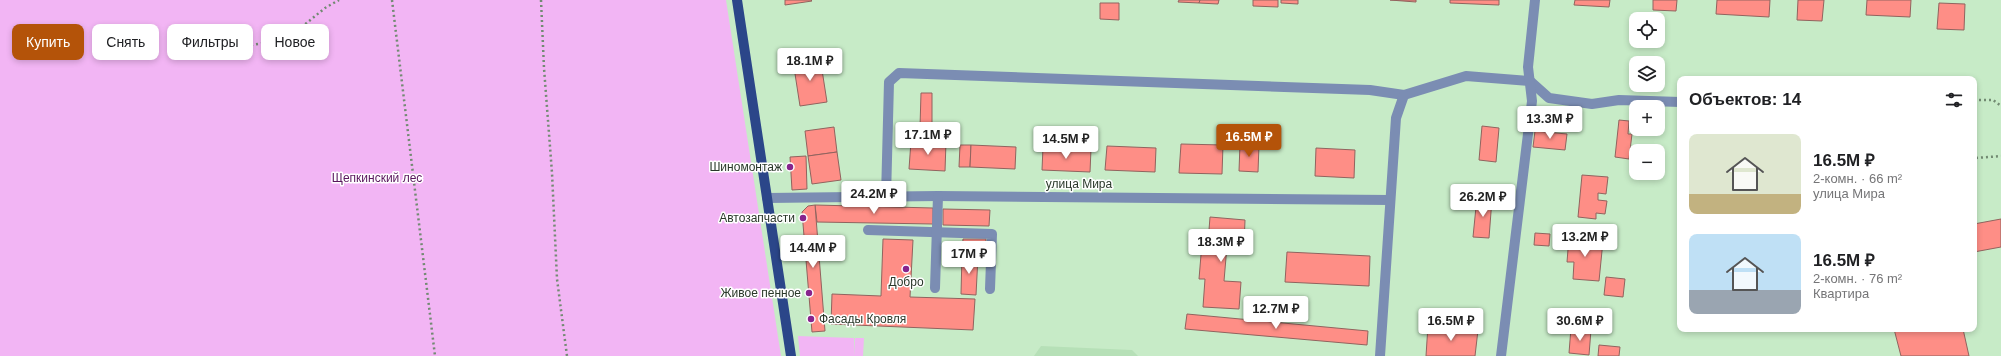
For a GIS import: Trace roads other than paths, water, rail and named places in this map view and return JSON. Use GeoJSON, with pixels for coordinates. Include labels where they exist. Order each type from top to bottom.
{"type":"FeatureCollection","features":[{"type":"Feature","properties":{"kind":"main road"},"geometry":{"type":"LineString","coordinates":[[737,0],[791,356]]}},
{"type":"Feature","properties":{"kind":"street"},"geometry":{"type":"LineString","coordinates":[[1501,356],[1532,101],[1528,67],[1535,0]]}},
{"type":"Feature","properties":{"kind":"street"},"geometry":{"type":"LineString","coordinates":[[886,197],[889,82],[899,73],[1370,90],[1404,95],[1466,76],[1530,81],[1549,98],[1592,104],[1619,100],[1677,102]]}},
{"type":"Feature","properties":{"kind":"street"},"geometry":{"type":"LineString","coordinates":[[1380,356],[1396,118],[1404,95]]}},
{"type":"Feature","properties":{"kind":"street","name":"улица Мира"},"geometry":{"type":"LineString","coordinates":[[767,198],[938,196],[1390,200]]}},
{"type":"Feature","properties":{"kind":"street"},"geometry":{"type":"LineString","coordinates":[[935,288],[938,196]]}},
{"type":"Feature","properties":{"kind":"street"},"geometry":{"type":"LineString","coordinates":[[868,230],[992,234],[990,289]]}},
{"type":"Feature","properties":{"kind":"place","name":"Шиномонтаж"},"geometry":{"type":"Point","coordinates":[790,167]}},
{"type":"Feature","properties":{"kind":"place","name":"Автозапчасти"},"geometry":{"type":"Point","coordinates":[803,218]}},
{"type":"Feature","properties":{"kind":"place","name":"Добро"},"geometry":{"type":"Point","coordinates":[906,269]}},
{"type":"Feature","properties":{"kind":"place","name":"Живое пенное"},"geometry":{"type":"Point","coordinates":[809,293]}},
{"type":"Feature","properties":{"kind":"place","name":"Фасады Кровля"},"geometry":{"type":"Point","coordinates":[811,319]}},
{"type":"Feature","properties":{"kind":"park label","name":"Щепкинский лес"},"geometry":{"type":"Point","coordinates":[377,178]}}]}
